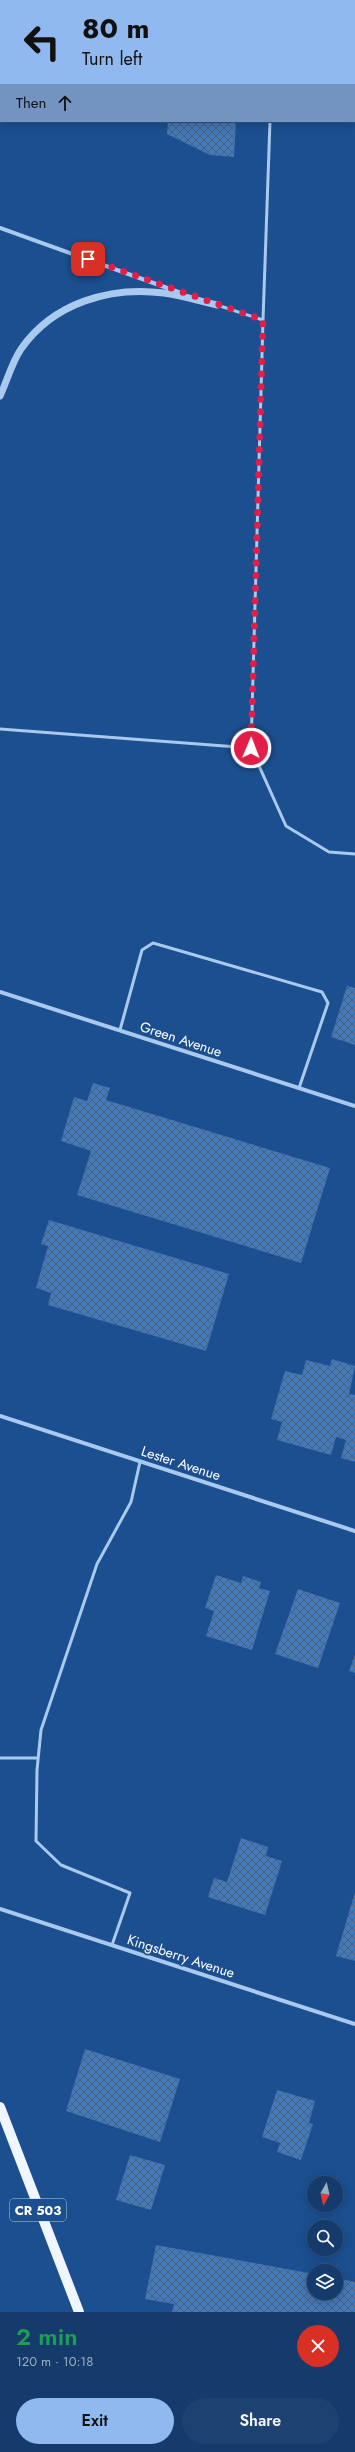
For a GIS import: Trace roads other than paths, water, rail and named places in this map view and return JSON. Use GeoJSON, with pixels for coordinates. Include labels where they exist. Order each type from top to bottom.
{"type":"FeatureCollection","features":[{"type":"Feature","properties":{"kind":"main road","name":"CR 503"},"geometry":{"type":"LineString","coordinates":[[0,2107],[79,2312]]}},
{"type":"Feature","properties":{"kind":"street"},"geometry":{"type":"LineString","coordinates":[[0,228],[217,305]]}},
{"type":"Feature","properties":{"kind":"street"},"geometry":{"type":"LineString","coordinates":[[0,396],[21,350],[30,338],[52,317],[82,302],[105,294],[140,291],[164,293],[217,305]]}},
{"type":"Feature","properties":{"kind":"street","name":"Green Avenue"},"geometry":{"type":"LineString","coordinates":[[0,992],[355,1106]]}},
{"type":"Feature","properties":{"kind":"street","name":"Lester Avenue"},"geometry":{"type":"LineString","coordinates":[[0,1416],[355,1531]]}},
{"type":"Feature","properties":{"kind":"street","name":"Kingsberry Avenue"},"geometry":{"type":"LineString","coordinates":[[0,1909],[355,2024]]}},
{"type":"Feature","properties":{"kind":"lane"},"geometry":{"type":"LineString","coordinates":[[270,122],[251,748],[286,826],[329,852],[355,854]]}},
{"type":"Feature","properties":{"kind":"lane"},"geometry":{"type":"LineString","coordinates":[[217,305],[263,320]]}},
{"type":"Feature","properties":{"kind":"lane"},"geometry":{"type":"LineString","coordinates":[[0,729],[251,748]]}},
{"type":"Feature","properties":{"kind":"lane"},"geometry":{"type":"LineString","coordinates":[[120,1030],[142,950],[153,943],[322,992],[328,1003],[299,1088]]}},
{"type":"Feature","properties":{"kind":"lane"},"geometry":{"type":"LineString","coordinates":[[112,1945],[130,1892],[61,1865],[36,1841],[38,1758],[41,1730],[95,1572],[131,1502],[140,1462]]}},
{"type":"Feature","properties":{"kind":"lane"},"geometry":{"type":"LineString","coordinates":[[0,1758],[38,1758]]}}]}
